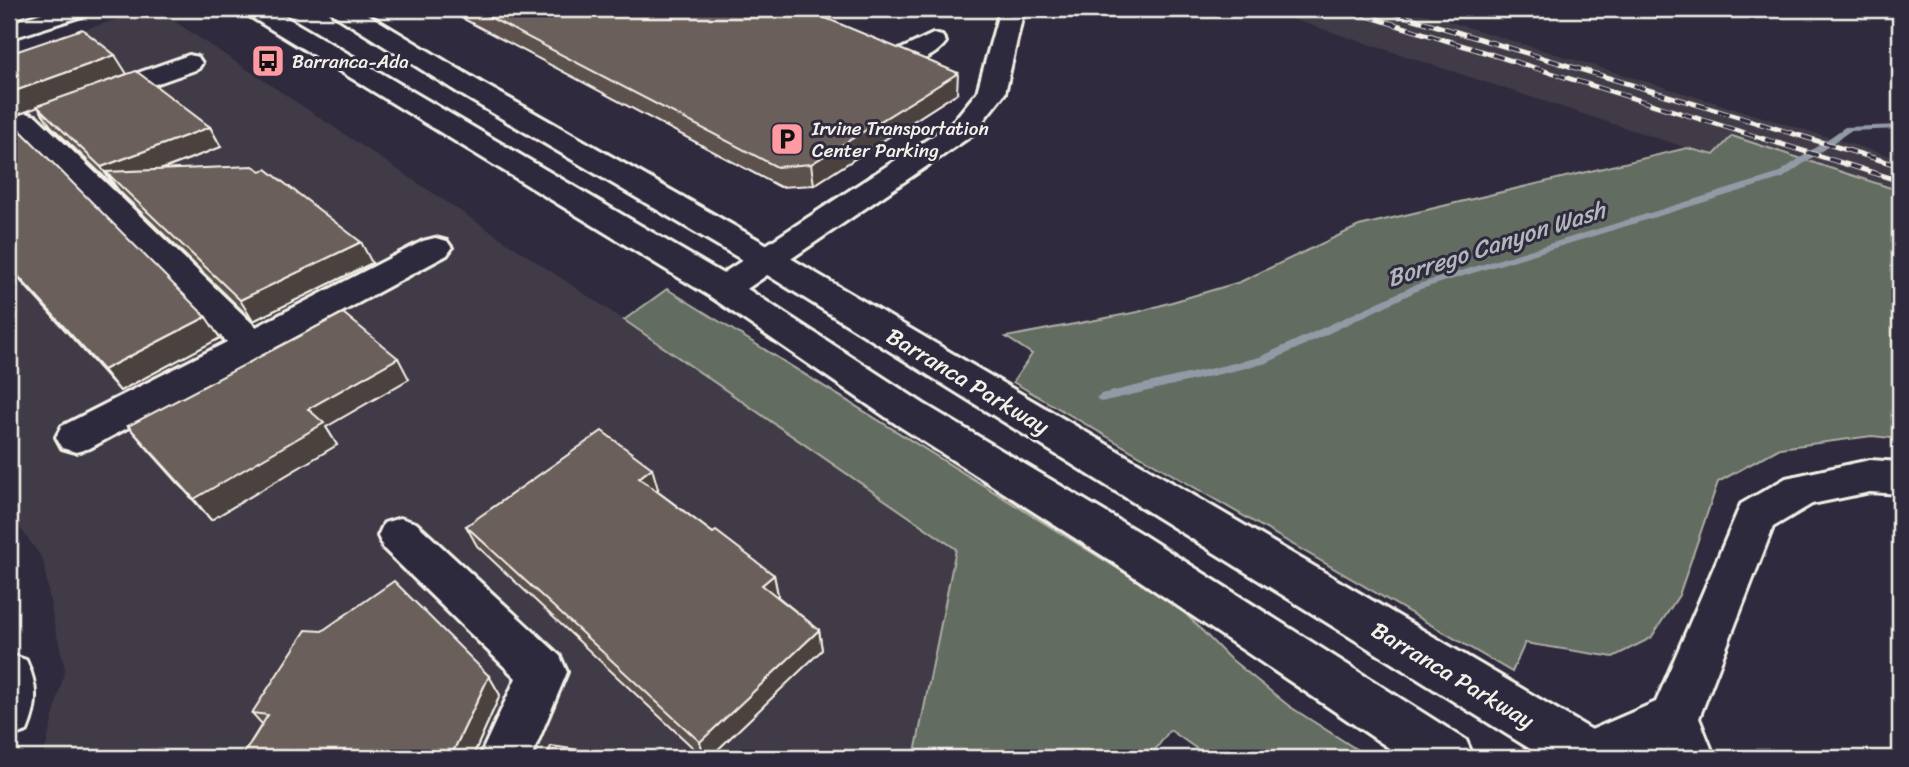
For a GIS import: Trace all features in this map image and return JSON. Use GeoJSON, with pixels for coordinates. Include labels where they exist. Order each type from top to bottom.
{"type":"FeatureCollection","features":[{"type":"Feature","properties":{"kind":"main road"},"geometry":{"type":"LineString","coordinates":[[9,18],[37,9]]}},
{"type":"Feature","properties":{"kind":"main road"},"geometry":{"type":"LineString","coordinates":[[9,31],[80,9]]}},
{"type":"Feature","properties":{"kind":"main road"},"geometry":{"type":"LineString","coordinates":[[255,9],[723,289],[910,414],[1124,546],[1448,758]]}},
{"type":"Feature","properties":{"kind":"main road","name":"Barranca Parkway"},"geometry":{"type":"LineString","coordinates":[[342,9],[484,96],[768,260],[1588,757]]}},
{"type":"Feature","properties":{"kind":"main road"},"geometry":{"type":"LineString","coordinates":[[723,289],[961,130],[1012,9]]}},
{"type":"Feature","properties":{"kind":"main road"},"geometry":{"type":"LineString","coordinates":[[906,57],[933,42]]}},
{"type":"Feature","properties":{"kind":"main road"},"geometry":{"type":"LineString","coordinates":[[881,47],[938,71]]}},
{"type":"Feature","properties":{"kind":"main road"},"geometry":{"type":"LineString","coordinates":[[190,63],[41,117],[251,344]]}},
{"type":"Feature","properties":{"kind":"main road"},"geometry":{"type":"LineString","coordinates":[[76,437],[435,248]]}},
{"type":"Feature","properties":{"kind":"main road"},"geometry":{"type":"LineString","coordinates":[[1588,757],[1681,738],[1756,516],[1801,490],[1870,476],[1900,478]]}},
{"type":"Feature","properties":{"kind":"main road"},"geometry":{"type":"LineString","coordinates":[[400,536],[543,672],[505,758]]}},
{"type":"Feature","properties":{"kind":"main road"},"geometry":{"type":"LineString","coordinates":[[9,676],[12,702],[9,713]]}},
{"type":"Feature","properties":{"kind":"shaded area"},"geometry":{"type":"Polygon","coordinates":[[[156,9],[624,320],[956,549],[914,758],[43,758],[65,669],[43,560],[9,512],[9,52],[156,9]]]}},
{"type":"Feature","properties":{"kind":"shaded area"},"geometry":{"type":"Polygon","coordinates":[[[1261,9],[1408,9],[1900,159],[1900,191],[1733,136],[1714,155],[1687,148],[1261,9]]]}},
{"type":"Feature","properties":{"kind":"green space"},"geometry":{"type":"Polygon","coordinates":[[[1732,136],[1900,191],[1900,439],[1872,436],[1780,448],[1718,482],[1679,595],[1651,638],[1613,657],[1525,643],[1512,672],[1013,382],[1032,354],[1006,337],[1138,312],[1240,282],[1359,226],[1687,148],[1714,155],[1732,136]]]}},
{"type":"Feature","properties":{"kind":"green space"},"geometry":{"type":"Polygon","coordinates":[[[667,289],[1178,606],[1227,656],[1289,706],[1370,758],[1210,758],[1170,730],[1149,758],[914,758],[956,549],[624,320],[667,289]]]}},
{"type":"Feature","properties":{"kind":"building","name":"Irvine Transportation Center Parking"},"geometry":{"type":"Polygon","coordinates":[[[474,9],[804,9],[958,73],[811,164],[777,167],[474,9]]]}},
{"type":"Feature","properties":{"kind":"building"},"geometry":{"type":"Polygon","coordinates":[[[82,29],[115,55],[9,93],[9,54],[82,29]]]}},
{"type":"Feature","properties":{"kind":"building"},"geometry":{"type":"Polygon","coordinates":[[[136,71],[210,127],[101,167],[37,106],[136,71]]]}},
{"type":"Feature","properties":{"kind":"building"},"geometry":{"type":"Polygon","coordinates":[[[9,119],[206,317],[103,370],[9,266],[9,119]]]}},
{"type":"Feature","properties":{"kind":"building"},"geometry":{"type":"Polygon","coordinates":[[[253,166],[261,171],[266,169],[361,242],[240,300],[106,172],[253,166]]]}},
{"type":"Feature","properties":{"kind":"building"},"geometry":{"type":"Polygon","coordinates":[[[343,313],[398,358],[308,409],[324,423],[194,499],[128,426],[343,313]]]}},
{"type":"Feature","properties":{"kind":"building"},"geometry":{"type":"Polygon","coordinates":[[[602,431],[652,468],[639,478],[774,575],[762,585],[819,630],[700,742],[466,526],[602,431]]]}},
{"type":"Feature","properties":{"kind":"building"},"geometry":{"type":"Polygon","coordinates":[[[394,581],[489,676],[450,758],[241,758],[268,715],[252,713],[306,630],[322,631],[394,581]]]}},
{"type":"Feature","properties":{"kind":"building"},"geometry":{"type":"Polygon","coordinates":[[[551,746],[636,758],[546,758],[551,746]]]}},
{"type":"Feature","properties":{"kind":"waterway","name":"Borrego Canyon Wash"},"geometry":{"type":"LineString","coordinates":[[1101,398],[1263,360],[1418,287],[1780,176],[1848,129],[1900,127]]}},
{"type":"Feature","properties":{"kind":"railway"},"geometry":{"type":"LineString","coordinates":[[1345,9],[1900,181]]}},
{"type":"Feature","properties":{"kind":"railway"},"geometry":{"type":"LineString","coordinates":[[1381,9],[1900,166]]}},
{"type":"Feature","properties":{"kind":"place","name":"Barranca-Ada"},"geometry":{"type":"Point","coordinates":[268,61]}},
{"type":"Feature","properties":{"kind":"place","name":"Irvine Transportation Center Parking"},"geometry":{"type":"Point","coordinates":[787,139]}}]}
